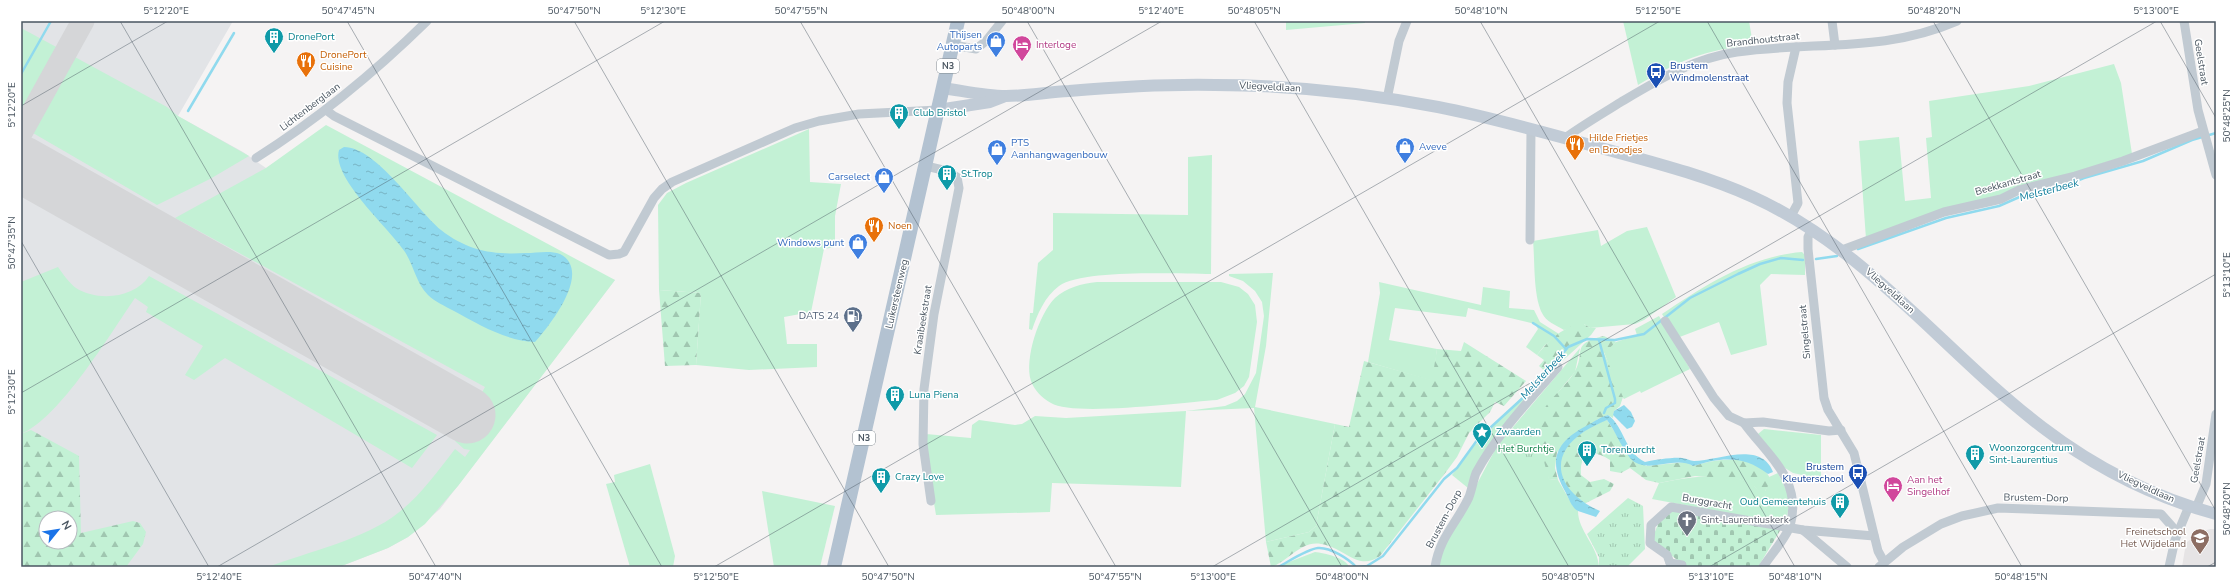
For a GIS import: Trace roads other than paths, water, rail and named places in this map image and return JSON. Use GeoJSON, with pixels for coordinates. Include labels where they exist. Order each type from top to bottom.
{"type":"FeatureCollection","features":[{"type":"Feature","properties":{"kind":"main road","name":"Luikersteenweg"},"geometry":{"type":"LineString","coordinates":[[834,567],[958,21]]}},
{"type":"Feature","properties":{"kind":"main road","name":"Vliegveldlaan"},"geometry":{"type":"LineString","coordinates":[[944,88],[1006,96],[1143,86],[1222,85],[1322,90],[1444,108],[1532,129],[1712,180],[1755,198],[1790,216],[1842,250],[1881,282],[2043,428],[2076,450],[2146,490],[2216,514]]}},
{"type":"Feature","properties":{"kind":"main road","name":"Vliegveldlaan"},"geometry":{"type":"LineString","coordinates":[[938,110],[990,102],[1006,96]]}},
{"type":"Feature","properties":{"kind":"street","name":"Lichtenberglaan"},"geometry":{"type":"LineString","coordinates":[[256,158],[326,110],[392,56],[427,21]]}},
{"type":"Feature","properties":{"kind":"street"},"geometry":{"type":"LineString","coordinates":[[953,45],[976,49],[986,41],[1002,21]]}},
{"type":"Feature","properties":{"kind":"street"},"geometry":{"type":"LineString","coordinates":[[1832,21],[1835,45]]}},
{"type":"Feature","properties":{"kind":"street","name":"Brandhoutstraat"},"geometry":{"type":"LineString","coordinates":[[1565,138],[1586,123],[1680,69],[1735,52],[1909,38],[1957,21]]}},
{"type":"Feature","properties":{"kind":"street","name":"Geelstraat"},"geometry":{"type":"LineString","coordinates":[[2184,21],[2198,110],[2208,140],[2216,175]]}},
{"type":"Feature","properties":{"kind":"street"},"geometry":{"type":"LineString","coordinates":[[1388,99],[1399,41],[1406,22]]}},
{"type":"Feature","properties":{"kind":"street"},"geometry":{"type":"LineString","coordinates":[[1790,216],[1798,203],[1787,103],[1788,82],[1796,47]]}},
{"type":"Feature","properties":{"kind":"street"},"geometry":{"type":"LineString","coordinates":[[326,110],[334,116],[609,255],[624,252],[654,198],[662,189],[679,179],[795,128],[819,121],[859,114],[938,110]]}},
{"type":"Feature","properties":{"kind":"street"},"geometry":{"type":"LineString","coordinates":[[1530,240],[1532,129]]}},
{"type":"Feature","properties":{"kind":"street","name":"Beekkantstraat"},"geometry":{"type":"LineString","coordinates":[[1842,250],[1944,212],[2001,199],[2019,190],[2208,140]]}},
{"type":"Feature","properties":{"kind":"street","name":"Kraaibeekstraat"},"geometry":{"type":"LineString","coordinates":[[926,166],[947,171],[957,177],[959,188],[934,314],[924,389],[923,444],[931,501]]}},
{"type":"Feature","properties":{"kind":"street","name":"Singelstraat"},"geometry":{"type":"LineString","coordinates":[[1812,229],[1808,237],[1808,249],[1822,388],[1828,410],[1854,453],[1881,565]]}},
{"type":"Feature","properties":{"kind":"street"},"geometry":{"type":"LineString","coordinates":[[1665,321],[1714,398],[1729,416],[1744,423],[1783,472],[1790,485],[1793,498],[1789,527],[1763,567]]}},
{"type":"Feature","properties":{"kind":"street","name":"Brustem-Dorp"},"geometry":{"type":"LineString","coordinates":[[1435,567],[1437,550],[1469,497],[1475,476],[1494,444],[1558,367]]}},
{"type":"Feature","properties":{"kind":"street","name":"Geelstraat"},"geometry":{"type":"LineString","coordinates":[[2170,567],[2177,532],[2206,484],[2216,414]]}},
{"type":"Feature","properties":{"kind":"street"},"geometry":{"type":"LineString","coordinates":[[1744,423],[1763,422],[1829,431],[1841,430]]}},
{"type":"Feature","properties":{"kind":"street","name":"Burggracht"},"geometry":{"type":"LineString","coordinates":[[1682,565],[1668,565],[1667,555],[1650,543],[1651,525],[1671,507],[1789,527]]}},
{"type":"Feature","properties":{"kind":"street","name":"Brustem-Dorp"},"geometry":{"type":"LineString","coordinates":[[1881,565],[1941,524],[1962,516],[1998,508],[2161,514],[2177,532]]}},
{"type":"Feature","properties":{"kind":"street"},"geometry":{"type":"LineString","coordinates":[[1789,527],[1803,530],[1874,536]]}},
{"type":"Feature","properties":{"kind":"street"},"geometry":{"type":"LineString","coordinates":[[1803,530],[1847,567]]}},
{"type":"Feature","properties":{"kind":"water"},"geometry":{"type":"Polygon","coordinates":[[[344,147],[356,150],[369,157],[395,181],[441,230],[461,243],[492,252],[556,253],[560,254],[569,262],[572,273],[571,285],[566,298],[550,323],[535,342],[513,339],[493,331],[440,304],[428,295],[418,280],[411,263],[398,242],[363,203],[352,189],[344,175],[339,161],[339,150],[344,147]]]}},
{"type":"Feature","properties":{"kind":"water"},"geometry":{"type":"Polygon","coordinates":[[[1624,405],[1631,412],[1635,421],[1632,427],[1627,429],[1613,415],[1614,411],[1624,405]]]}},
{"type":"Feature","properties":{"kind":"water"},"geometry":{"type":"Polygon","coordinates":[[[1608,415],[1618,426],[1633,452],[1638,458],[1645,462],[1678,458],[1694,461],[1738,454],[1749,454],[1759,457],[1767,462],[1773,472],[1768,474],[1750,463],[1732,460],[1713,461],[1693,466],[1685,463],[1652,466],[1637,463],[1627,454],[1607,420],[1585,431],[1572,441],[1564,452],[1561,464],[1562,475],[1567,485],[1575,495],[1586,504],[1600,511],[1596,517],[1578,511],[1574,508],[1560,482],[1556,463],[1557,454],[1561,446],[1575,432],[1608,415]]]}},
{"type":"Feature","properties":{"kind":"waterway"},"geometry":{"type":"LineString","coordinates":[[21,74],[51,21]]}},
{"type":"Feature","properties":{"kind":"waterway"},"geometry":{"type":"LineString","coordinates":[[188,111],[234,33]]}},
{"type":"Feature","properties":{"kind":"waterway","name":"Melsterbeek"},"geometry":{"type":"LineString","coordinates":[[1858,249],[1946,218],[1999,206],[2024,195],[2059,188],[2084,178],[2143,161],[2192,140],[2216,133]]}},
{"type":"Feature","properties":{"kind":"waterway","name":"Melsterbeek"},"geometry":{"type":"LineString","coordinates":[[1816,259],[1837,256]]}},
{"type":"Feature","properties":{"kind":"waterway","name":"Melsterbeek"},"geometry":{"type":"LineString","coordinates":[[1357,567],[1367,566],[1383,556],[1444,479],[1457,468],[1478,439],[1537,385],[1568,347],[1587,339],[1615,340],[1644,334],[1690,298],[1738,274],[1760,264],[1781,258],[1803,260]]}},
{"type":"Feature","properties":{"kind":"waterway"},"geometry":{"type":"LineString","coordinates":[[1533,323],[1554,336],[1566,349]]}},
{"type":"Feature","properties":{"kind":"waterway"},"geometry":{"type":"LineString","coordinates":[[1599,340],[1615,399],[1615,403],[1606,408],[1604,413]]}},
{"type":"Feature","properties":{"kind":"waterway","name":"Melsterbeek"},"geometry":{"type":"LineString","coordinates":[[1278,567],[1303,553],[1318,548],[1328,549],[1339,554],[1356,567]]}},
{"type":"Feature","properties":{"kind":"place","name":"DronePort"},"geometry":{"type":"Point","coordinates":[274,54]}},
{"type":"Feature","properties":{"kind":"place","name":"Thijsen Autoparts"},"geometry":{"type":"Point","coordinates":[996,58]}},
{"type":"Feature","properties":{"kind":"place","name":"Interloge"},"geometry":{"type":"Point","coordinates":[1022,62]}},
{"type":"Feature","properties":{"kind":"place","name":"DronePort Cuisine"},"geometry":{"type":"Point","coordinates":[306,78]}},
{"type":"Feature","properties":{"kind":"place","name":"Brustem Windmolenstraat"},"geometry":{"type":"Point","coordinates":[1656,89]}},
{"type":"Feature","properties":{"kind":"place","name":"Club Bristol"},"geometry":{"type":"Point","coordinates":[899,130]}},
{"type":"Feature","properties":{"kind":"place","name":"Hilde Frietjes en Broodjes"},"geometry":{"type":"Point","coordinates":[1575,161]}},
{"type":"Feature","properties":{"kind":"place","name":"Aveve"},"geometry":{"type":"Point","coordinates":[1405,164]}},
{"type":"Feature","properties":{"kind":"place","name":"PTS Aanhangwagenbouw"},"geometry":{"type":"Point","coordinates":[997,166]}},
{"type":"Feature","properties":{"kind":"place","name":"St.Trop"},"geometry":{"type":"Point","coordinates":[947,191]}},
{"type":"Feature","properties":{"kind":"place","name":"Carselect"},"geometry":{"type":"Point","coordinates":[884,194]}},
{"type":"Feature","properties":{"kind":"place","name":"Noen"},"geometry":{"type":"Point","coordinates":[874,243]}},
{"type":"Feature","properties":{"kind":"place","name":"Windows punt"},"geometry":{"type":"Point","coordinates":[858,260]}},
{"type":"Feature","properties":{"kind":"place","name":"DATS 24"},"geometry":{"type":"Point","coordinates":[853,333]}},
{"type":"Feature","properties":{"kind":"place","name":"Luna Piena"},"geometry":{"type":"Point","coordinates":[895,412]}},
{"type":"Feature","properties":{"kind":"place","name":"Zwaarden"},"geometry":{"type":"Point","coordinates":[1482,449]}},
{"type":"Feature","properties":{"kind":"place","name":"Torenburcht"},"geometry":{"type":"Point","coordinates":[1587,467]}},
{"type":"Feature","properties":{"kind":"place","name":"Woonzorgcentrum Sint-Laurentius"},"geometry":{"type":"Point","coordinates":[1975,471]}},
{"type":"Feature","properties":{"kind":"place","name":"Brustem Kleuterschool"},"geometry":{"type":"Point","coordinates":[1858,490]}},
{"type":"Feature","properties":{"kind":"place","name":"Crazy Love"},"geometry":{"type":"Point","coordinates":[881,494]}},
{"type":"Feature","properties":{"kind":"place","name":"Aan het Singelhof"},"geometry":{"type":"Point","coordinates":[1893,503]}},
{"type":"Feature","properties":{"kind":"place","name":"Oud Gemeentehuis"},"geometry":{"type":"Point","coordinates":[1840,519]}},
{"type":"Feature","properties":{"kind":"place","name":"Sint-Laurentiuskerk"},"geometry":{"type":"Point","coordinates":[1687,537]}},
{"type":"Feature","properties":{"kind":"place","name":"Freinetschool Het Wijdeland"},"geometry":{"type":"Point","coordinates":[2200,555]}},
{"type":"Feature","properties":{"kind":"park label","name":"Het Burchtje"},"geometry":{"type":"Point","coordinates":[1526,449]}}]}
